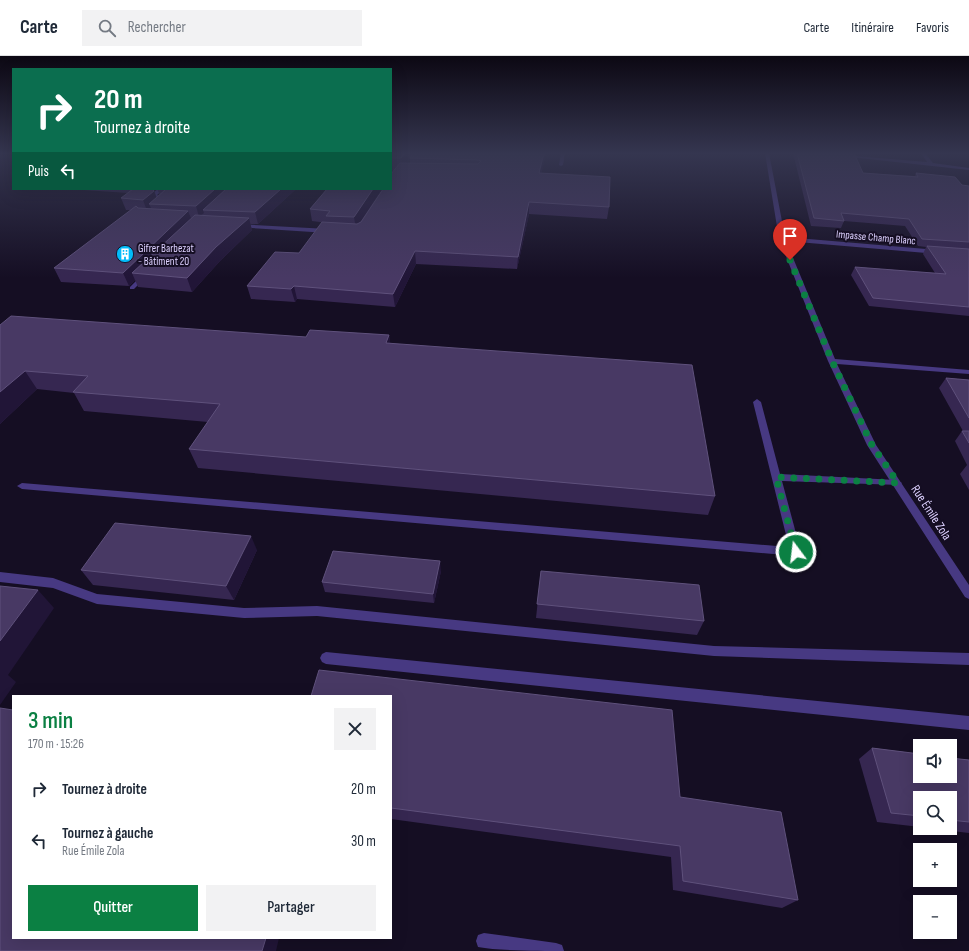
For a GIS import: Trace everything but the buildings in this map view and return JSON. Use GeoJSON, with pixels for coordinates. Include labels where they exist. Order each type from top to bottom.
{"type":"FeatureCollection","features":[{"type":"Feature","properties":{"kind":"street"},"geometry":{"type":"LineString","coordinates":[[153,195],[165,202],[155,210]]}},
{"type":"Feature","properties":{"kind":"street","name":"Rue Émile Zola"},"geometry":{"type":"LineString","coordinates":[[774,195],[782,240],[832,361],[872,445],[969,594]]}},
{"type":"Feature","properties":{"kind":"street"},"geometry":{"type":"LineString","coordinates":[[229,226],[336,232]]}},
{"type":"Feature","properties":{"kind":"street","name":"Impasse Champ Blanc"},"geometry":{"type":"LineString","coordinates":[[782,240],[945,252]]}},
{"type":"Feature","properties":{"kind":"street"},"geometry":{"type":"LineString","coordinates":[[132,288],[152,269]]}},
{"type":"Feature","properties":{"kind":"street"},"geometry":{"type":"LineString","coordinates":[[832,361],[969,372]]}},
{"type":"Feature","properties":{"kind":"street"},"geometry":{"type":"LineString","coordinates":[[22,486],[796,552],[757,402]]}},
{"type":"Feature","properties":{"kind":"street"},"geometry":{"type":"LineString","coordinates":[[776,477],[898,483]]}},
{"type":"Feature","properties":{"kind":"street"},"geometry":{"type":"LineString","coordinates":[[0,577],[53,583],[97,599],[244,614],[317,611],[714,651],[969,659]]}},
{"type":"Feature","properties":{"kind":"street"},"geometry":{"type":"LineString","coordinates":[[326,658],[969,723]]}},
{"type":"Feature","properties":{"kind":"street"},"geometry":{"type":"LineString","coordinates":[[484,941],[556,951]]}},
{"type":"Feature","properties":{"kind":"place","name":"Gifrer Barbezat - Bâtiment 20"},"geometry":{"type":"Point","coordinates":[125,254]}},
{"type":"Feature","properties":{"kind":"route"},"geometry":{"type":"LineString","coordinates":[[790,260],[832,361],[872,445],[898,483],[776,477],[796,552]]}}]}
